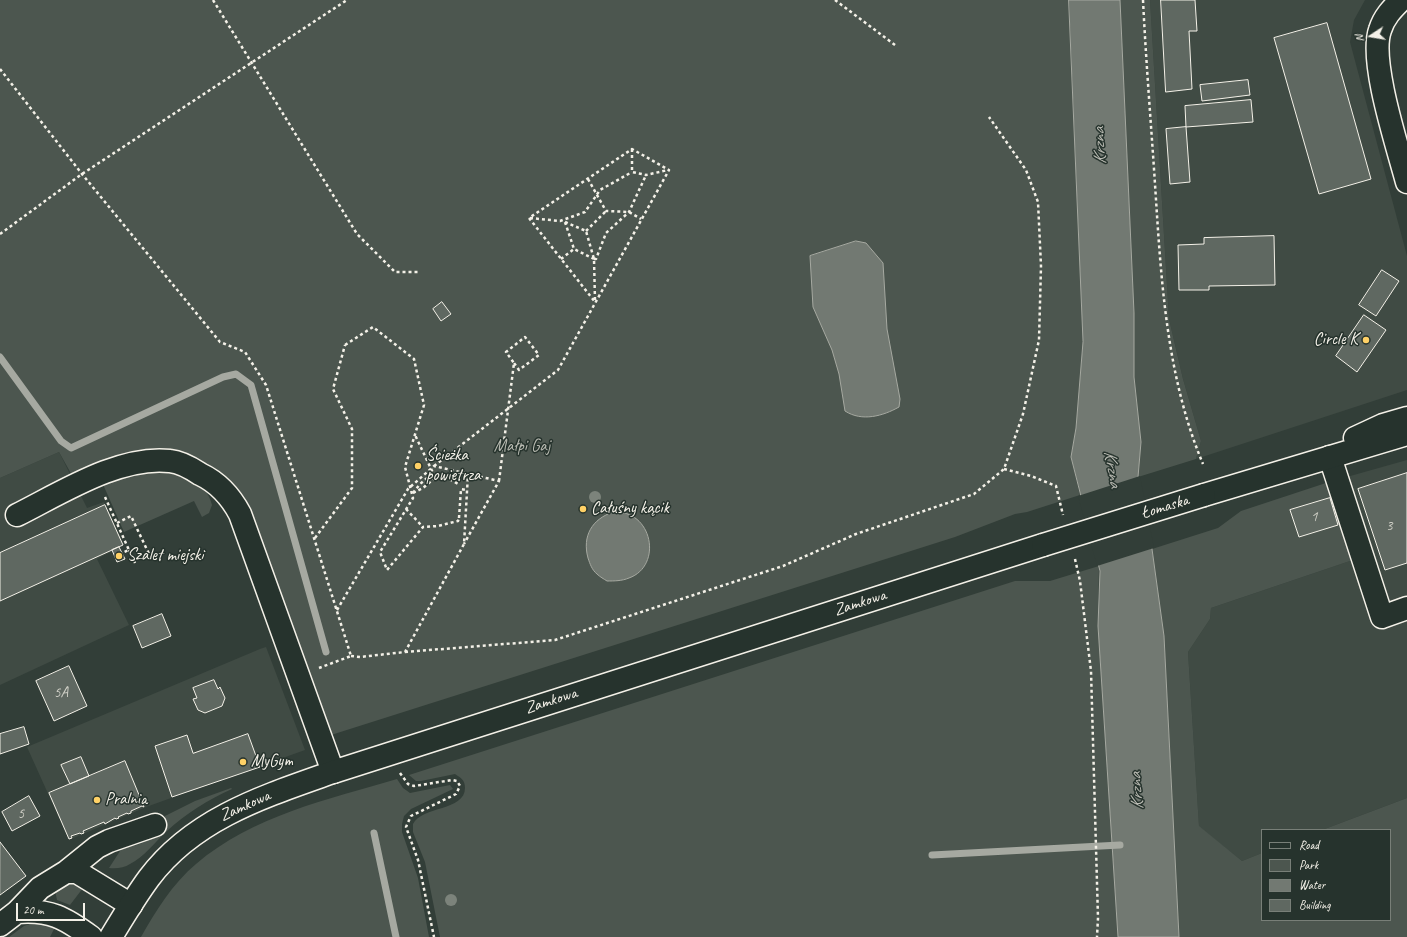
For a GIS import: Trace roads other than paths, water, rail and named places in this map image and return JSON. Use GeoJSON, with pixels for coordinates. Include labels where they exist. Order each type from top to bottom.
{"type":"FeatureCollection","features":[{"type":"Feature","properties":{"kind":"main road"},"geometry":{"type":"LineString","coordinates":[[1401,0],[1385,19],[1380,30],[1377,49],[1381,83],[1407,182]]}},
{"type":"Feature","properties":{"kind":"main road","name":"Łomaska"},"geometry":{"type":"LineString","coordinates":[[1287,469],[1383,425],[1407,418]]}},
{"type":"Feature","properties":{"kind":"main road","name":"Łomaska"},"geometry":{"type":"LineString","coordinates":[[1043,545],[1287,469],[1407,434]]}},
{"type":"Feature","properties":{"kind":"main road"},"geometry":{"type":"LineString","coordinates":[[1330,457],[1382,616],[1407,608]]}},
{"type":"Feature","properties":{"kind":"main road"},"geometry":{"type":"LineString","coordinates":[[17,515],[110,469],[136,462],[171,461],[185,465],[206,477],[224,492],[238,509],[248,532],[333,772]]}},
{"type":"Feature","properties":{"kind":"main road","name":"Zamkowa"},"geometry":{"type":"LineString","coordinates":[[111,937],[149,878],[162,863],[187,840],[208,824],[246,804],[333,772],[1043,545]]}},
{"type":"Feature","properties":{"kind":"main road"},"geometry":{"type":"LineString","coordinates":[[8,918],[40,888],[66,872],[97,847],[109,841],[155,825]]}},
{"type":"Feature","properties":{"kind":"main road"},"geometry":{"type":"LineString","coordinates":[[66,872],[77,872],[131,905]]}},
{"type":"Feature","properties":{"kind":"main road"},"geometry":{"type":"LineString","coordinates":[[8,918],[42,911],[66,919],[91,937]]}},
{"type":"Feature","properties":{"kind":"water","name":"Krzna"},"geometry":{"type":"Polygon","coordinates":[[[1069,0],[1120,0],[1134,313],[1134,377],[1141,442],[1138,477],[1152,549],[1164,636],[1179,937],[1118,937],[1098,626],[1100,571],[1071,457],[1076,428],[1083,342],[1069,0]]]}},
{"type":"Feature","properties":{"kind":"water"},"geometry":{"type":"Polygon","coordinates":[[[856,241],[866,243],[883,263],[887,329],[900,399],[899,407],[886,413],[865,417],[845,411],[839,374],[832,350],[813,307],[810,256],[856,241]]]}},
{"type":"Feature","properties":{"kind":"water"},"geometry":{"type":"Polygon","coordinates":[[[613,512],[627,513],[637,519],[645,528],[649,539],[649,551],[646,562],[640,572],[626,579],[607,581],[598,575],[591,567],[586,550],[586,543],[590,529],[594,524],[599,519],[613,512]]]}},
{"type":"Feature","properties":{"kind":"waterway"},"geometry":{"type":"LineString","coordinates":[[0,357],[61,441],[71,448],[223,377],[236,374],[251,385],[326,652]]}},
{"type":"Feature","properties":{"kind":"waterway"},"geometry":{"type":"LineString","coordinates":[[374,833],[396,937]]}},
{"type":"Feature","properties":{"kind":"waterway"},"geometry":{"type":"LineString","coordinates":[[932,855],[1120,845]]}},
{"type":"Feature","properties":{"kind":"place","name":"Circle K"},"geometry":{"type":"Point","coordinates":[1366,340]}},
{"type":"Feature","properties":{"kind":"place","name":"Ścieżka powietrza"},"geometry":{"type":"Point","coordinates":[418,466]}},
{"type":"Feature","properties":{"kind":"place","name":"Całuśny kącik"},"geometry":{"type":"Point","coordinates":[583,509]}},
{"type":"Feature","properties":{"kind":"place","name":"Szalet miejski"},"geometry":{"type":"Point","coordinates":[119,556]}},
{"type":"Feature","properties":{"kind":"place","name":"MyGym"},"geometry":{"type":"Point","coordinates":[243,762]}},
{"type":"Feature","properties":{"kind":"place","name":"Pralnia"},"geometry":{"type":"Point","coordinates":[97,800]}},
{"type":"Feature","properties":{"kind":"park label","name":"Małpi Gaj"},"geometry":{"type":"Point","coordinates":[522,447]}}]}
